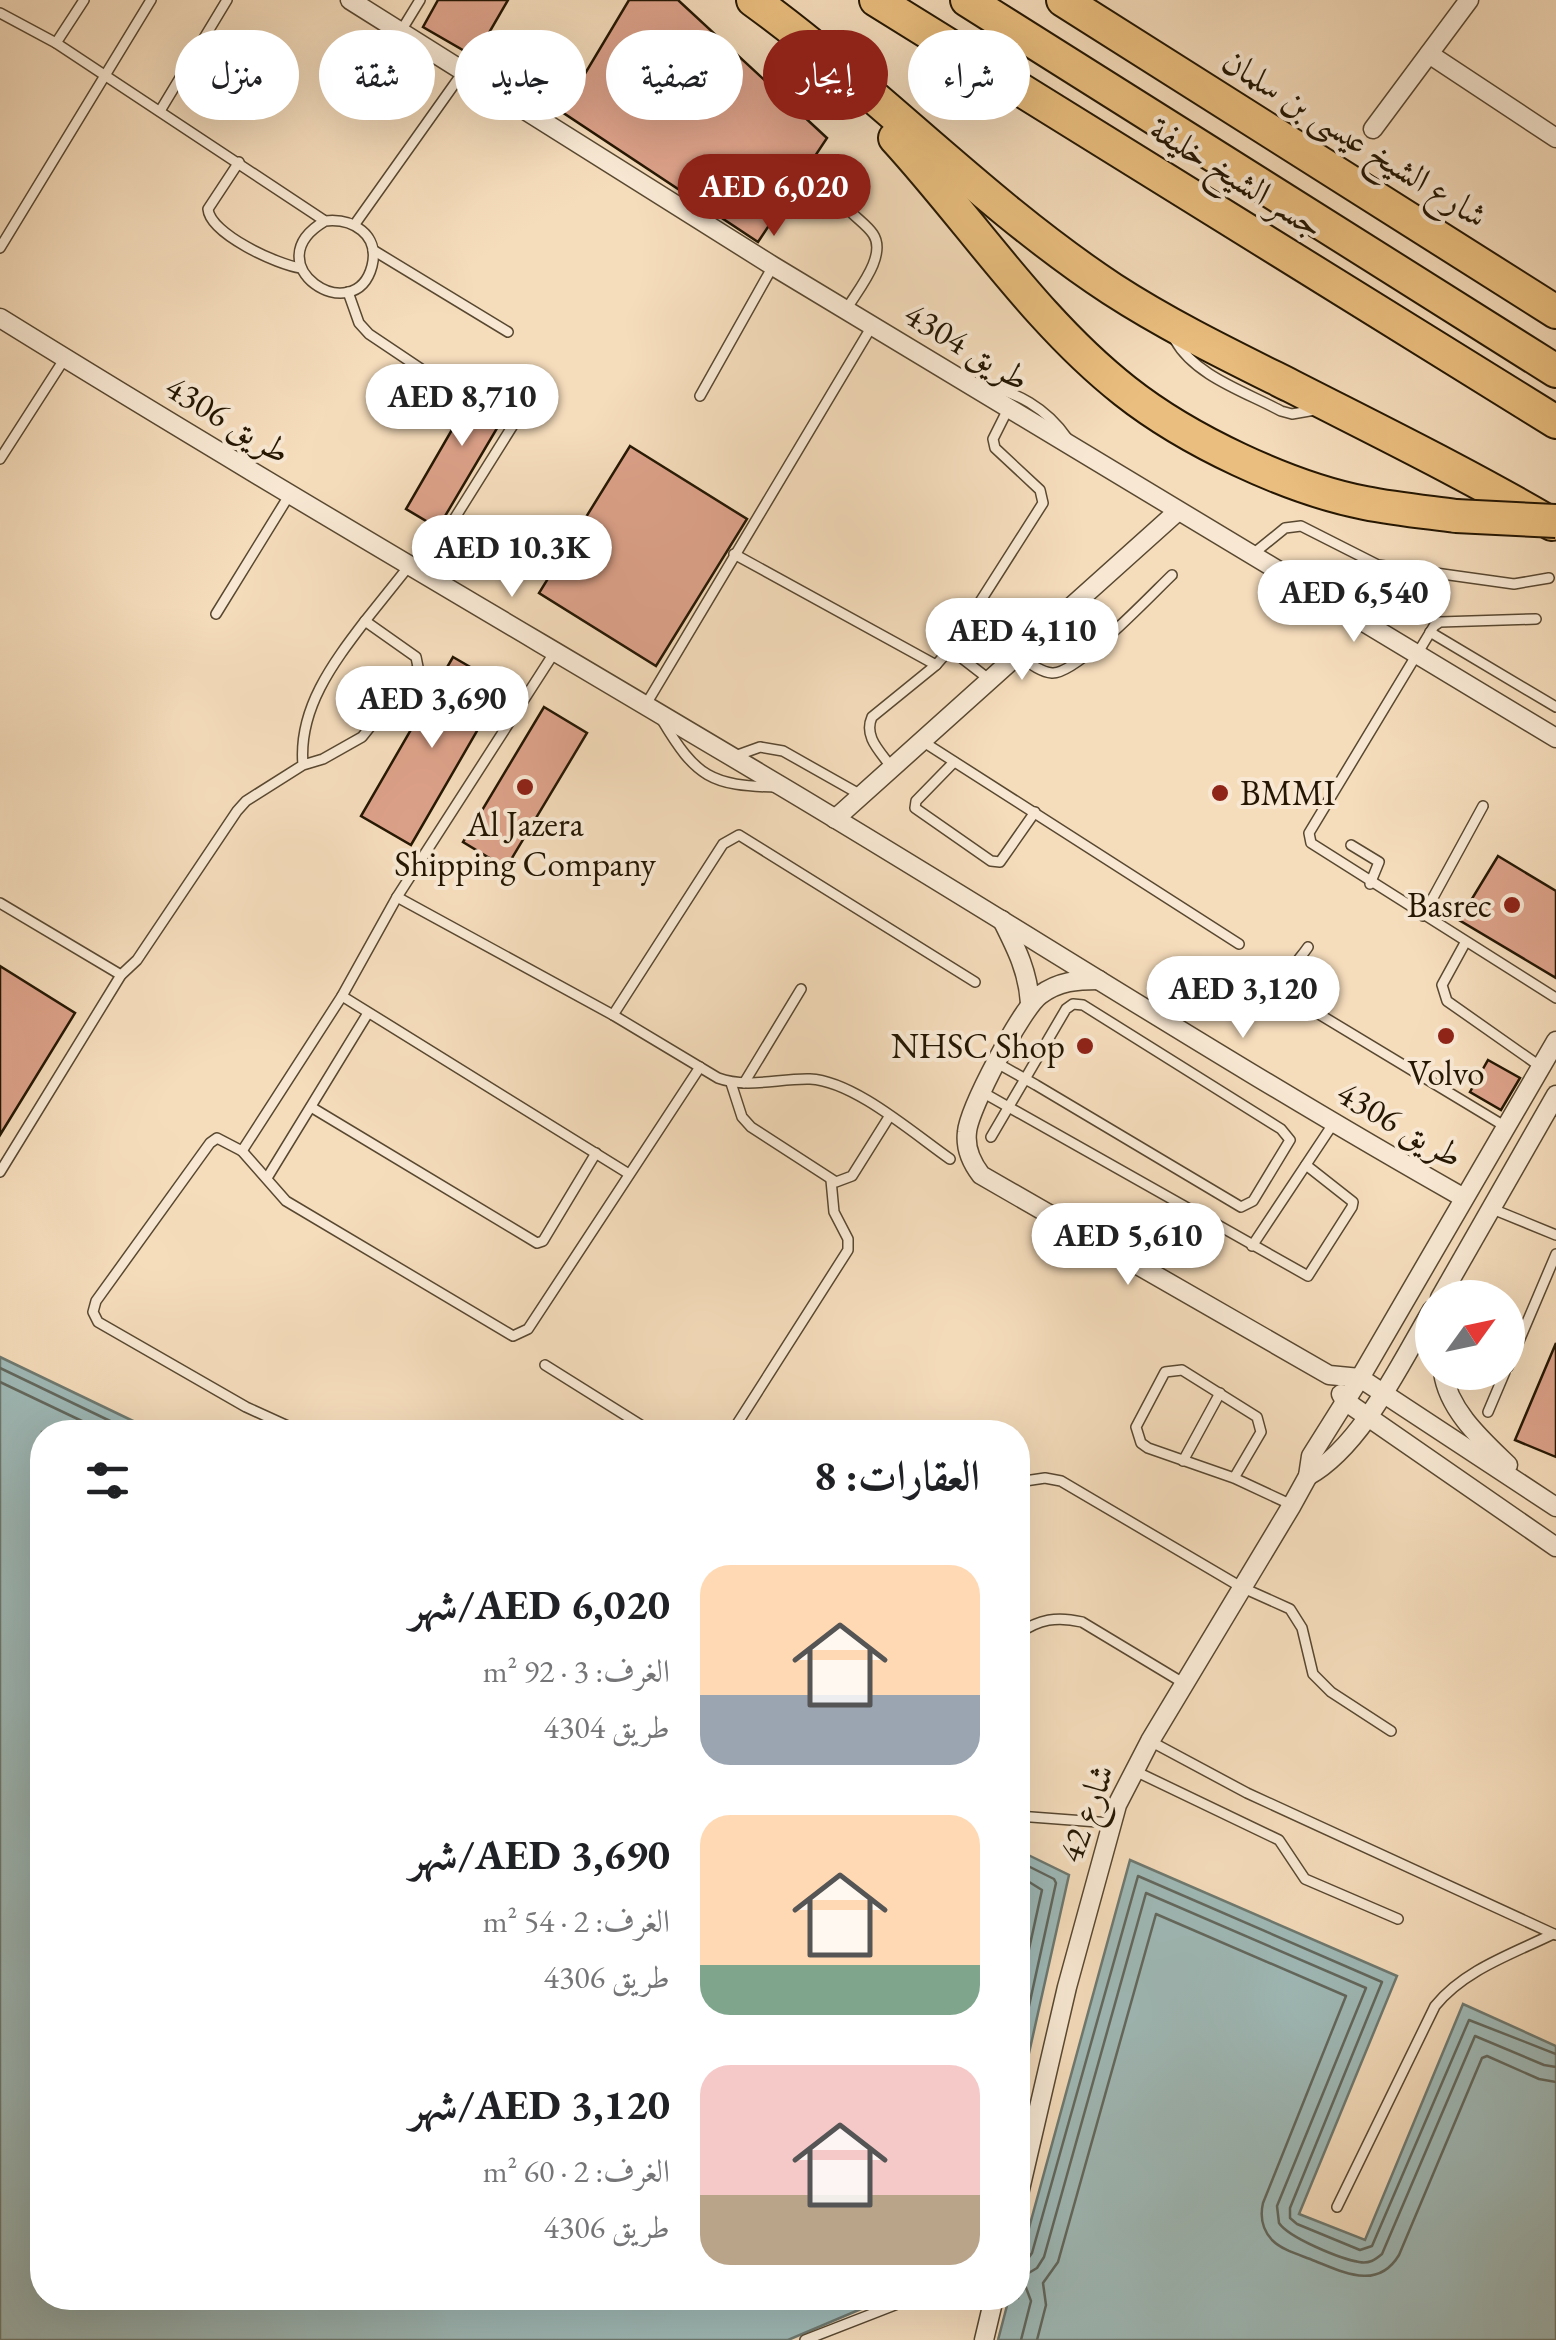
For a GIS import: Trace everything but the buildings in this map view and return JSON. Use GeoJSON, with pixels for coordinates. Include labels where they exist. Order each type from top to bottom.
{"type":"FeatureCollection","features":[{"type":"Feature","properties":{"kind":"highway"},"geometry":{"type":"LineString","coordinates":[[752,0],[841,68],[920,139],[1068,258],[1170,323],[1556,524]]}},
{"type":"Feature","properties":{"kind":"highway"},"geometry":{"type":"LineString","coordinates":[[752,0],[852,91],[1053,322],[1125,391],[1214,447],[1266,470],[1362,502],[1456,516],[1556,524]]}},
{"type":"Feature","properties":{"kind":"highway","name":"جسر الشيخ خليفة"},"geometry":{"type":"LineString","coordinates":[[876,0],[1556,422]]}},
{"type":"Feature","properties":{"kind":"highway","name":"جسر الشيخ خليفة"},"geometry":{"type":"LineString","coordinates":[[967,0],[1556,371]]}},
{"type":"Feature","properties":{"kind":"highway","name":"شارع الشيخ عيسى بن سلمان"},"geometry":{"type":"LineString","coordinates":[[1063,0],[1504,279]]}},
{"type":"Feature","properties":{"kind":"highway"},"geometry":{"type":"LineString","coordinates":[[1504,279],[1556,302]]}},
{"type":"Feature","properties":{"kind":"highway"},"geometry":{"type":"LineString","coordinates":[[1504,279],[1556,312]]}},
{"type":"Feature","properties":{"kind":"street","name":"طريق 4304"},"geometry":{"type":"LineString","coordinates":[[350,0],[399,30]]}},
{"type":"Feature","properties":{"kind":"street"},"geometry":{"type":"LineString","coordinates":[[1373,129],[1469,0]]}},
{"type":"Feature","properties":{"kind":"street"},"geometry":{"type":"LineString","coordinates":[[1429,54],[1556,138]]}},
{"type":"Feature","properties":{"kind":"street","name":"طريق 4304"},"geometry":{"type":"LineString","coordinates":[[544,120],[872,326],[1556,738]]}},
{"type":"Feature","properties":{"kind":"street","name":"طريق 4306"},"geometry":{"type":"LineString","coordinates":[[0,318],[554,653],[784,787],[1334,1124],[1464,1198]]}},
{"type":"Feature","properties":{"kind":"street"},"geometry":{"type":"LineString","coordinates":[[835,819],[1178,511]]}},
{"type":"Feature","properties":{"kind":"street"},"geometry":{"type":"LineString","coordinates":[[1002,920],[1021,957],[1030,1003]]}},
{"type":"Feature","properties":{"kind":"street"},"geometry":{"type":"LineString","coordinates":[[1107,984],[1074,980],[1058,984],[1030,1003],[968,1122],[970,1157],[987,1180],[1329,1375],[1360,1378],[1556,1507]]}},
{"type":"Feature","properties":{"kind":"street","name":"شارع 42"},"geometry":{"type":"LineString","coordinates":[[1030,2146],[1111,1823],[1133,1770],[1292,1505],[1308,1476],[1312,1456],[1556,1041]]}},
{"type":"Feature","properties":{"kind":"street"},"geometry":{"type":"LineString","coordinates":[[1451,1280],[1556,1096]]}},
{"type":"Feature","properties":{"kind":"street"},"geometry":{"type":"LineString","coordinates":[[1457,1280],[1464,1257]]}},
{"type":"Feature","properties":{"kind":"street","name":"شارع 42"},"geometry":{"type":"LineString","coordinates":[[1308,1476],[1324,1468],[1367,1416],[1415,1339]]}},
{"type":"Feature","properties":{"kind":"street"},"geometry":{"type":"LineString","coordinates":[[1329,1375],[1345,1401],[1556,1547]]}},
{"type":"Feature","properties":{"kind":"street"},"geometry":{"type":"LineString","coordinates":[[1450,1390],[1472,1428],[1537,1493]]}},
{"type":"Feature","properties":{"kind":"street"},"geometry":{"type":"LineString","coordinates":[[984,2340],[991,2310]]}},
{"type":"Feature","properties":{"kind":"lane"},"geometry":{"type":"LineString","coordinates":[[56,43],[84,0]]}},
{"type":"Feature","properties":{"kind":"lane"},"geometry":{"type":"LineString","coordinates":[[0,248],[151,0]]}},
{"type":"Feature","properties":{"kind":"lane"},"geometry":{"type":"LineString","coordinates":[[160,111],[228,0]]}},
{"type":"Feature","properties":{"kind":"lane"},"geometry":{"type":"LineString","coordinates":[[402,30],[420,0]]}},
{"type":"Feature","properties":{"kind":"lane"},"geometry":{"type":"LineString","coordinates":[[0,13],[106,75],[324,221]]}},
{"type":"Feature","properties":{"kind":"lane"},"geometry":{"type":"LineString","coordinates":[[354,224],[455,84]]}},
{"type":"Feature","properties":{"kind":"lane"},"geometry":{"type":"LineString","coordinates":[[239,162],[208,209],[209,217],[216,227],[280,264],[301,268]]}},
{"type":"Feature","properties":{"kind":"lane"},"geometry":{"type":"LineString","coordinates":[[846,310],[875,261],[878,246],[873,234],[849,210]]}},
{"type":"Feature","properties":{"kind":"lane"},"geometry":{"type":"LineString","coordinates":[[374,250],[368,276],[348,292],[320,290],[301,268],[300,254],[312,228],[340,219],[367,235],[374,250],[508,332]]}},
{"type":"Feature","properties":{"kind":"lane"},"geometry":{"type":"LineString","coordinates":[[700,396],[774,266]]}},
{"type":"Feature","properties":{"kind":"lane"},"geometry":{"type":"LineString","coordinates":[[348,292],[359,323],[369,334],[454,391]]}},
{"type":"Feature","properties":{"kind":"lane"},"geometry":{"type":"LineString","coordinates":[[784,787],[734,786],[712,778],[680,752],[652,710],[734,554],[872,326]]}},
{"type":"Feature","properties":{"kind":"lane"},"geometry":{"type":"LineString","coordinates":[[0,459],[65,358]]}},
{"type":"Feature","properties":{"kind":"lane"},"geometry":{"type":"LineString","coordinates":[[968,384],[994,387],[1041,409],[1074,448]]}},
{"type":"Feature","properties":{"kind":"lane"},"geometry":{"type":"LineString","coordinates":[[303,764],[303,731],[308,715],[338,658],[365,622],[415,569],[524,406]]}},
{"type":"Feature","properties":{"kind":"lane"},"geometry":{"type":"LineString","coordinates":[[892,768],[870,737],[868,724],[876,712],[936,665],[950,649],[1043,502],[1040,490],[995,448],[994,440],[1008,409]]}},
{"type":"Feature","properties":{"kind":"lane"},"geometry":{"type":"LineString","coordinates":[[216,614],[290,494]]}},
{"type":"Feature","properties":{"kind":"lane"},"geometry":{"type":"LineString","coordinates":[[1251,555],[1286,528],[1301,526],[1378,565],[1514,584],[1548,578]]}},
{"type":"Feature","properties":{"kind":"lane"},"geometry":{"type":"LineString","coordinates":[[734,554],[936,665]]}},
{"type":"Feature","properties":{"kind":"lane"},"geometry":{"type":"LineString","coordinates":[[1018,655],[1048,672],[1058,673],[1096,647],[1172,575]]}},
{"type":"Feature","properties":{"kind":"lane"},"geometry":{"type":"LineString","coordinates":[[1062,614],[1096,647]]}},
{"type":"Feature","properties":{"kind":"lane"},"geometry":{"type":"LineString","coordinates":[[1536,619],[1440,622],[1430,632],[1309,834],[1311,844],[1370,884],[1556,998]]}},
{"type":"Feature","properties":{"kind":"lane"},"geometry":{"type":"LineString","coordinates":[[0,1172],[121,975],[137,960],[237,811],[303,764],[323,759],[362,736],[418,667],[416,657],[365,622]]}},
{"type":"Feature","properties":{"kind":"lane"},"geometry":{"type":"LineString","coordinates":[[1430,632],[1556,707]]}},
{"type":"Feature","properties":{"kind":"lane"},"geometry":{"type":"LineString","coordinates":[[950,649],[990,680]]}},
{"type":"Feature","properties":{"kind":"lane"},"geometry":{"type":"LineString","coordinates":[[242,1150],[342,996],[397,897],[554,653]]}},
{"type":"Feature","properties":{"kind":"lane"},"geometry":{"type":"LineString","coordinates":[[922,740],[1239,944]]}},
{"type":"Feature","properties":{"kind":"lane"},"geometry":{"type":"LineString","coordinates":[[733,758],[760,747],[783,751],[862,795]]}},
{"type":"Feature","properties":{"kind":"lane"},"geometry":{"type":"LineString","coordinates":[[954,762],[916,801],[915,808],[991,861],[1000,862],[1034,812]]}},
{"type":"Feature","properties":{"kind":"lane"},"geometry":{"type":"LineString","coordinates":[[1423,916],[1483,806]]}},
{"type":"Feature","properties":{"kind":"lane"},"geometry":{"type":"LineString","coordinates":[[612,1016],[723,844],[740,835],[975,982]]}},
{"type":"Feature","properties":{"kind":"lane"},"geometry":{"type":"LineString","coordinates":[[1351,845],[1378,862],[1370,884]]}},
{"type":"Feature","properties":{"kind":"lane"},"geometry":{"type":"LineString","coordinates":[[397,897],[731,1083],[812,1079],[834,1084],[950,1160]]}},
{"type":"Feature","properties":{"kind":"lane"},"geometry":{"type":"LineString","coordinates":[[0,903],[121,975]]}},
{"type":"Feature","properties":{"kind":"lane"},"geometry":{"type":"LineString","coordinates":[[1465,943],[1442,985],[1446,1001],[1541,1067]]}},
{"type":"Feature","properties":{"kind":"lane"},"geometry":{"type":"LineString","coordinates":[[1308,947],[1284,981],[1289,996],[1506,1127]]}},
{"type":"Feature","properties":{"kind":"lane"},"geometry":{"type":"LineString","coordinates":[[1092,1010],[1107,984]]}},
{"type":"Feature","properties":{"kind":"lane"},"geometry":{"type":"LineString","coordinates":[[744,1084],[801,989]]}},
{"type":"Feature","properties":{"kind":"lane"},"geometry":{"type":"LineString","coordinates":[[342,996],[629,1174]]}},
{"type":"Feature","properties":{"kind":"lane"},"geometry":{"type":"LineString","coordinates":[[991,1137],[1009,1105],[1026,1079],[1066,1010],[1073,1004],[1083,1004],[1288,1135],[1289,1146],[1253,1201],[1241,1207],[1026,1079],[997,1063]]}},
{"type":"Feature","properties":{"kind":"lane"},"geometry":{"type":"LineString","coordinates":[[267,1178],[368,1014]]}},
{"type":"Feature","properties":{"kind":"lane"},"geometry":{"type":"LineString","coordinates":[[271,1420],[98,1322],[92,1312],[96,1301],[210,1143],[217,1138],[225,1139],[242,1150],[286,1201],[513,1336],[528,1329],[700,1067]]}},
{"type":"Feature","properties":{"kind":"lane"},"geometry":{"type":"LineString","coordinates":[[731,1083],[742,1117],[751,1128],[830,1180],[842,1181],[852,1176],[888,1117]]}},
{"type":"Feature","properties":{"kind":"lane"},"geometry":{"type":"LineString","coordinates":[[982,1092],[1302,1275],[1312,1272],[1353,1202],[1306,1165]]}},
{"type":"Feature","properties":{"kind":"lane"},"geometry":{"type":"LineString","coordinates":[[311,1107],[537,1243],[543,1241],[596,1154]]}},
{"type":"Feature","properties":{"kind":"lane"},"geometry":{"type":"LineString","coordinates":[[1252,1246],[1334,1124]]}},
{"type":"Feature","properties":{"kind":"lane"},"geometry":{"type":"LineString","coordinates":[[740,1420],[848,1250],[848,1239],[834,1212],[830,1180]]}},
{"type":"Feature","properties":{"kind":"lane"},"geometry":{"type":"LineString","coordinates":[[1490,1208],[1556,1235]]}},
{"type":"Feature","properties":{"kind":"lane"},"geometry":{"type":"LineString","coordinates":[[1525,1326],[1556,1254]]}},
{"type":"Feature","properties":{"kind":"lane"},"geometry":{"type":"LineString","coordinates":[[545,1366],[633,1420]]}},
{"type":"Feature","properties":{"kind":"lane"},"geometry":{"type":"LineString","coordinates":[[1234,1478],[1261,1427],[1253,1412],[1182,1370],[1170,1370],[1160,1377],[1136,1427],[1137,1436],[1148,1448],[1234,1478],[1292,1505]]}},
{"type":"Feature","properties":{"kind":"lane"},"geometry":{"type":"LineString","coordinates":[[1488,1412],[1497,1390]]}},
{"type":"Feature","properties":{"kind":"lane"},"geometry":{"type":"LineString","coordinates":[[1184,1461],[1220,1393]]}},
{"type":"Feature","properties":{"kind":"lane"},"geometry":{"type":"LineString","coordinates":[[1030,1480],[1061,1481],[1241,1588],[1290,1609],[1302,1628],[1313,1674],[1331,1692],[1391,1730]]}},
{"type":"Feature","properties":{"kind":"lane"},"geometry":{"type":"LineString","coordinates":[[1030,1627],[1045,1619],[1063,1617],[1082,1622],[1184,1684]]}},
{"type":"Feature","properties":{"kind":"lane"},"geometry":{"type":"LineString","coordinates":[[1150,1740],[1247,1792],[1554,1934]]}},
{"type":"Feature","properties":{"kind":"lane"},"geometry":{"type":"LineString","coordinates":[[1133,1770],[1280,1840],[1305,1879],[1398,1920]]}},
{"type":"Feature","properties":{"kind":"lane"},"geometry":{"type":"LineString","coordinates":[[1030,1817],[1111,1823]]}},
{"type":"Feature","properties":{"kind":"lane"},"geometry":{"type":"LineString","coordinates":[[1338,2207],[1434,2006],[1449,1988],[1472,1974],[1554,1934]]}},
{"type":"Feature","properties":{"kind":"lane"},"geometry":{"type":"LineString","coordinates":[[805,2340],[882,2310]]}},
{"type":"Feature","properties":{"kind":"water"},"geometry":{"type":"Polygon","coordinates":[[[0,1357],[131,1420],[30,1420],[30,2310],[859,2310],[788,2340],[0,2340],[0,1357]]]}},
{"type":"Feature","properties":{"kind":"water"},"geometry":{"type":"Polygon","coordinates":[[[1030,1856],[1069,1875],[1030,2049],[1030,1856]]]}},
{"type":"Feature","properties":{"kind":"water"},"geometry":{"type":"Polygon","coordinates":[[[1130,1860],[1397,1976],[1299,2214],[1365,2240],[1463,2004],[1556,2046],[1556,2340],[998,2340],[1006,2310],[1030,2310],[1030,2224],[1130,1860]]]}},
{"type":"Feature","properties":{"kind":"place","name":"Al Jazera Shipping Company"},"geometry":{"type":"Point","coordinates":[525,787]}},
{"type":"Feature","properties":{"kind":"place","name":"BMMI"},"geometry":{"type":"Point","coordinates":[1220,793]}},
{"type":"Feature","properties":{"kind":"place","name":"Basrec"},"geometry":{"type":"Point","coordinates":[1512,905]}},
{"type":"Feature","properties":{"kind":"place","name":"Volvo"},"geometry":{"type":"Point","coordinates":[1446,1036]}},
{"type":"Feature","properties":{"kind":"place","name":"NHSC Shop"},"geometry":{"type":"Point","coordinates":[1085,1046]}}]}
